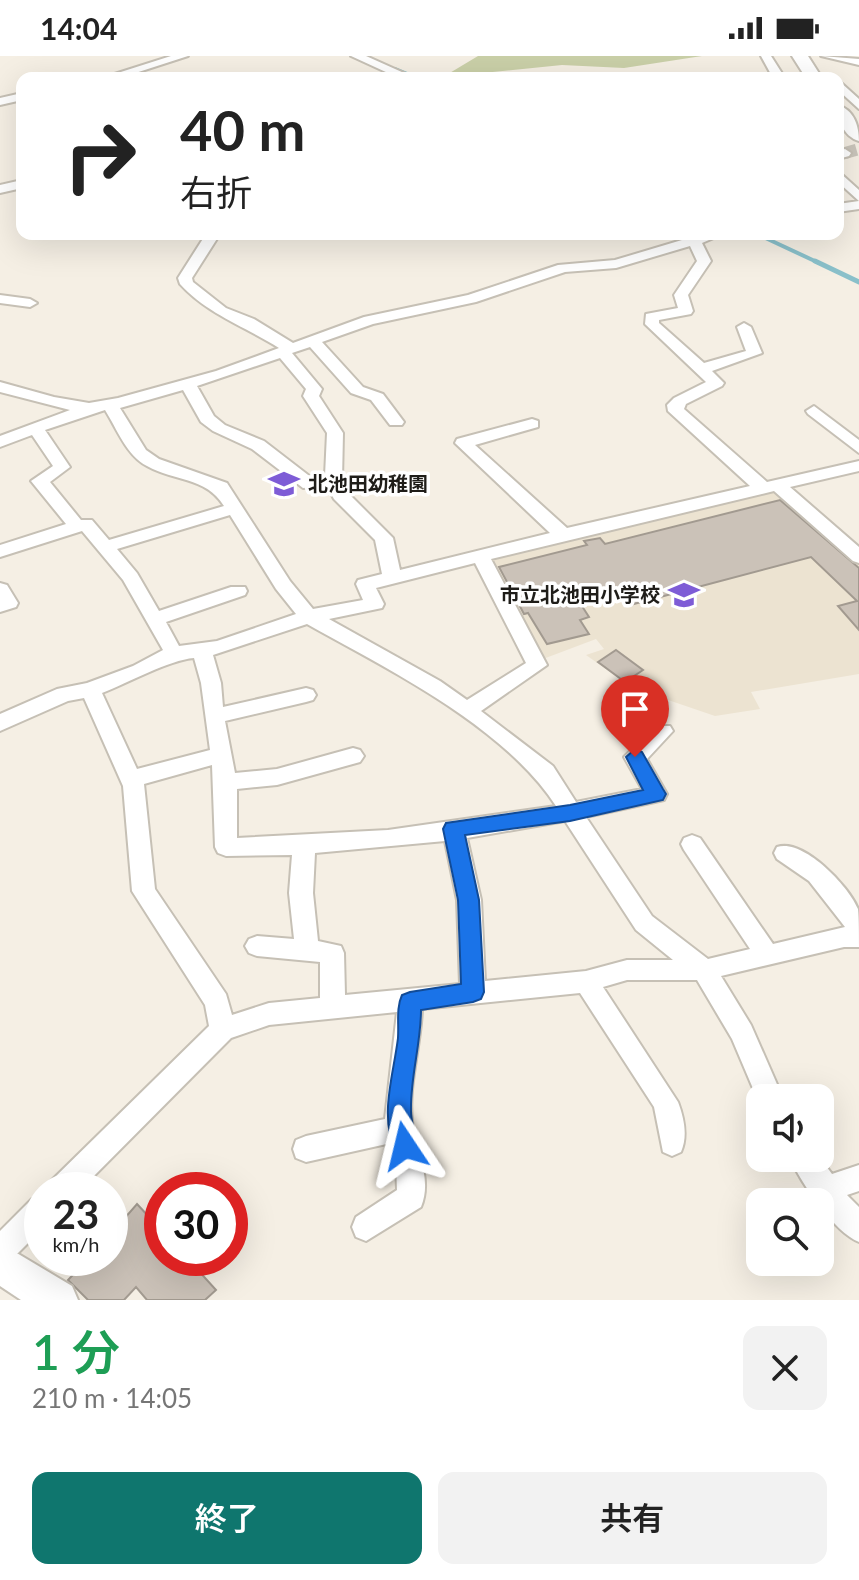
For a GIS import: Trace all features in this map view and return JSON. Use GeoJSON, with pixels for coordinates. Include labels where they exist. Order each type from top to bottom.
{"type":"FeatureCollection","features":[{"type":"Feature","properties":{"kind":"highway"},"geometry":{"type":"LineString","coordinates":[[844,117],[859,136]]}},
{"type":"Feature","properties":{"kind":"highway"},"geometry":{"type":"LineString","coordinates":[[0,1263],[58,1300]]}},
{"type":"Feature","properties":{"kind":"street"},"geometry":{"type":"LineString","coordinates":[[128,72],[183,56]]}},
{"type":"Feature","properties":{"kind":"street"},"geometry":{"type":"LineString","coordinates":[[356,56],[396,72]]}},
{"type":"Feature","properties":{"kind":"street"},"geometry":{"type":"LineString","coordinates":[[823,56],[859,62]]}},
{"type":"Feature","properties":{"kind":"street"},"geometry":{"type":"LineString","coordinates":[[844,90],[859,106]]}},
{"type":"Feature","properties":{"kind":"street"},"geometry":{"type":"LineString","coordinates":[[844,181],[859,197]]}},
{"type":"Feature","properties":{"kind":"street"},"geometry":{"type":"LineString","coordinates":[[210,240],[185,278],[187,284],[221,311],[249,322],[288,350],[314,389],[311,396],[335,433],[333,480],[340,495],[384,538],[392,578]]}},
{"type":"Feature","properties":{"kind":"street"},"geometry":{"type":"LineString","coordinates":[[0,442],[89,408],[188,384],[369,320],[485,295],[541,273],[616,264],[697,240]]}},
{"type":"Feature","properties":{"kind":"street"},"geometry":{"type":"LineString","coordinates":[[694,241],[704,261],[681,295],[686,311],[651,317],[652,324],[716,383],[680,401],[675,405],[676,411],[859,557]]}},
{"type":"Feature","properties":{"kind":"street"},"geometry":{"type":"LineString","coordinates":[[0,299],[30,303]]}},
{"type":"Feature","properties":{"kind":"street"},"geometry":{"type":"LineString","coordinates":[[701,369],[754,353],[744,327]]}},
{"type":"Feature","properties":{"kind":"street"},"geometry":{"type":"LineString","coordinates":[[313,341],[357,390],[377,397],[396,422]]}},
{"type":"Feature","properties":{"kind":"street"},"geometry":{"type":"LineString","coordinates":[[188,384],[207,419],[219,428],[258,445],[309,484],[333,480]]}},
{"type":"Feature","properties":{"kind":"street"},"geometry":{"type":"LineString","coordinates":[[1,385],[52,402],[89,408]]}},
{"type":"Feature","properties":{"kind":"street"},"geometry":{"type":"LineString","coordinates":[[110,405],[140,453],[165,469],[221,487],[283,585],[309,616],[433,686],[545,772],[644,923],[704,970],[742,1033],[764,1084]]}},
{"type":"Feature","properties":{"kind":"street"},"geometry":{"type":"LineString","coordinates":[[814,411],[859,448]]}},
{"type":"Feature","properties":{"kind":"street"},"geometry":{"type":"LineString","coordinates":[[532,424],[463,443],[563,535]]}},
{"type":"Feature","properties":{"kind":"street"},"geometry":{"type":"LineString","coordinates":[[35,428],[62,467],[40,481],[77,527]]}},
{"type":"Feature","properties":{"kind":"street"},"geometry":{"type":"LineString","coordinates":[[0,723],[64,694],[90,690],[140,671],[174,653],[202,651],[309,616],[375,604],[365,584],[769,485],[859,466]]}},
{"type":"Feature","properties":{"kind":"street"},"geometry":{"type":"LineString","coordinates":[[105,547],[235,509]]}},
{"type":"Feature","properties":{"kind":"street"},"geometry":{"type":"LineString","coordinates":[[0,551],[86,524],[130,577],[174,653]]}},
{"type":"Feature","properties":{"kind":"street"},"geometry":{"type":"LineString","coordinates":[[467,710],[537,665],[481,557]]}},
{"type":"Feature","properties":{"kind":"street"},"geometry":{"type":"LineString","coordinates":[[0,589],[9,603],[0,606]]}},
{"type":"Feature","properties":{"kind":"street"},"geometry":{"type":"LineString","coordinates":[[155,619],[238,591]]}},
{"type":"Feature","properties":{"kind":"street"},"geometry":{"type":"LineString","coordinates":[[202,651],[211,683],[210,693],[226,782],[226,847],[304,848],[570,813],[656,794],[635,757],[663,731]]}},
{"type":"Feature","properties":{"kind":"street"},"geometry":{"type":"LineString","coordinates":[[90,690],[131,779],[144,891],[217,1002],[222,1030]]}},
{"type":"Feature","properties":{"kind":"street"},"geometry":{"type":"LineString","coordinates":[[215,716],[306,695]]}},
{"type":"Feature","properties":{"kind":"street"},"geometry":{"type":"LineString","coordinates":[[131,779],[221,755]]}},
{"type":"Feature","properties":{"kind":"street"},"geometry":{"type":"LineString","coordinates":[[226,782],[277,777],[353,756]]}},
{"type":"Feature","properties":{"kind":"street"},"geometry":{"type":"LineString","coordinates":[[454,829],[469,900],[473,992]]}},
{"type":"Feature","properties":{"kind":"street"},"geometry":{"type":"LineString","coordinates":[[692,844],[767,955]]}},
{"type":"Feature","properties":{"kind":"street"},"geometry":{"type":"LineString","coordinates":[[304,848],[301,893],[307,953]]}},
{"type":"Feature","properties":{"kind":"street"},"geometry":{"type":"LineString","coordinates":[[785,853],[803,859],[812,867],[859,928]]}},
{"type":"Feature","properties":{"kind":"street"},"geometry":{"type":"LineString","coordinates":[[79,1172],[222,1030],[269,1014],[586,982],[627,970],[704,970],[844,937],[859,937]]}},
{"type":"Feature","properties":{"kind":"street"},"geometry":{"type":"LineString","coordinates":[[257,946],[332,953],[333,1008]]}},
{"type":"Feature","properties":{"kind":"street"},"geometry":{"type":"LineString","coordinates":[[586,982],[665,1102],[670,1117],[672,1143]]}},
{"type":"Feature","properties":{"kind":"street"},"geometry":{"type":"LineString","coordinates":[[366,1227],[411,1197],[410,1164],[400,1128],[398,1106],[409,1036],[410,1002]]}},
{"type":"Feature","properties":{"kind":"street"},"geometry":{"type":"LineString","coordinates":[[306,1149],[400,1128]]}},
{"type":"Feature","properties":{"kind":"street"},"geometry":{"type":"LineString","coordinates":[[829,1188],[859,1178]]}},
{"type":"Feature","properties":{"kind":"street"},"geometry":{"type":"LineString","coordinates":[[834,1198],[859,1228]]}},
{"type":"Feature","properties":{"kind":"street"},"geometry":{"type":"LineString","coordinates":[[0,1246],[8,1243],[24,1227]]}},
{"type":"Feature","properties":{"kind":"shaded area","name":"市立北池田小学校"},"geometry":{"type":"Polygon","coordinates":[[[766,489],[780,491],[859,561],[859,674],[751,692],[760,709],[715,716],[633,688],[586,655],[604,649],[596,639],[543,659],[528,627],[488,563],[489,557],[766,489]]]}},
{"type":"Feature","properties":{"kind":"green space"},"geometry":{"type":"Polygon","coordinates":[[[478,56],[702,56],[624,68],[562,65],[493,72],[451,72],[478,56]]]}},
{"type":"Feature","properties":{"kind":"building"},"geometry":{"type":"Polygon","coordinates":[[[780,500],[859,568],[859,630],[838,606],[857,601],[811,557],[626,606],[615,591],[578,600],[589,617],[580,620],[589,634],[547,644],[528,613],[524,614],[499,567],[587,545],[584,541],[600,538],[605,544],[780,500]]]}},
{"type":"Feature","properties":{"kind":"building"},"geometry":{"type":"Polygon","coordinates":[[[616,650],[643,670],[625,682],[598,662],[616,650]]]}},
{"type":"Feature","properties":{"kind":"building"},"geometry":{"type":"Polygon","coordinates":[[[137,1204],[144,1212],[144,1276],[203,1276],[216,1290],[205,1300],[147,1300],[136,1287],[124,1300],[88,1300],[68,1280],[72,1276],[128,1276],[128,1214],[137,1204]]]}},
{"type":"Feature","properties":{"kind":"waterway"},"geometry":{"type":"LineString","coordinates":[[395,69],[402,72]]}},
{"type":"Feature","properties":{"kind":"waterway"},"geometry":{"type":"LineString","coordinates":[[770,240],[819,263]]}},
{"type":"Feature","properties":{"kind":"waterway"},"geometry":{"type":"LineString","coordinates":[[815,261],[859,282]]}},
{"type":"Feature","properties":{"kind":"tunnel"},"geometry":{"type":"LineString","coordinates":[[845,153],[859,149]]}},
{"type":"Feature","properties":{"kind":"place","name":"北池田幼稚園"},"geometry":{"type":"Point","coordinates":[284,484]}},
{"type":"Feature","properties":{"kind":"place","name":"市立北池田小学校"},"geometry":{"type":"Point","coordinates":[684,595]}},
{"type":"Feature","properties":{"kind":"route"},"geometry":{"type":"LineString","coordinates":[[405,1146],[398,1106],[409,1036],[410,1002],[473,992],[469,900],[454,829],[570,813],[656,794],[635,757]]}}]}
